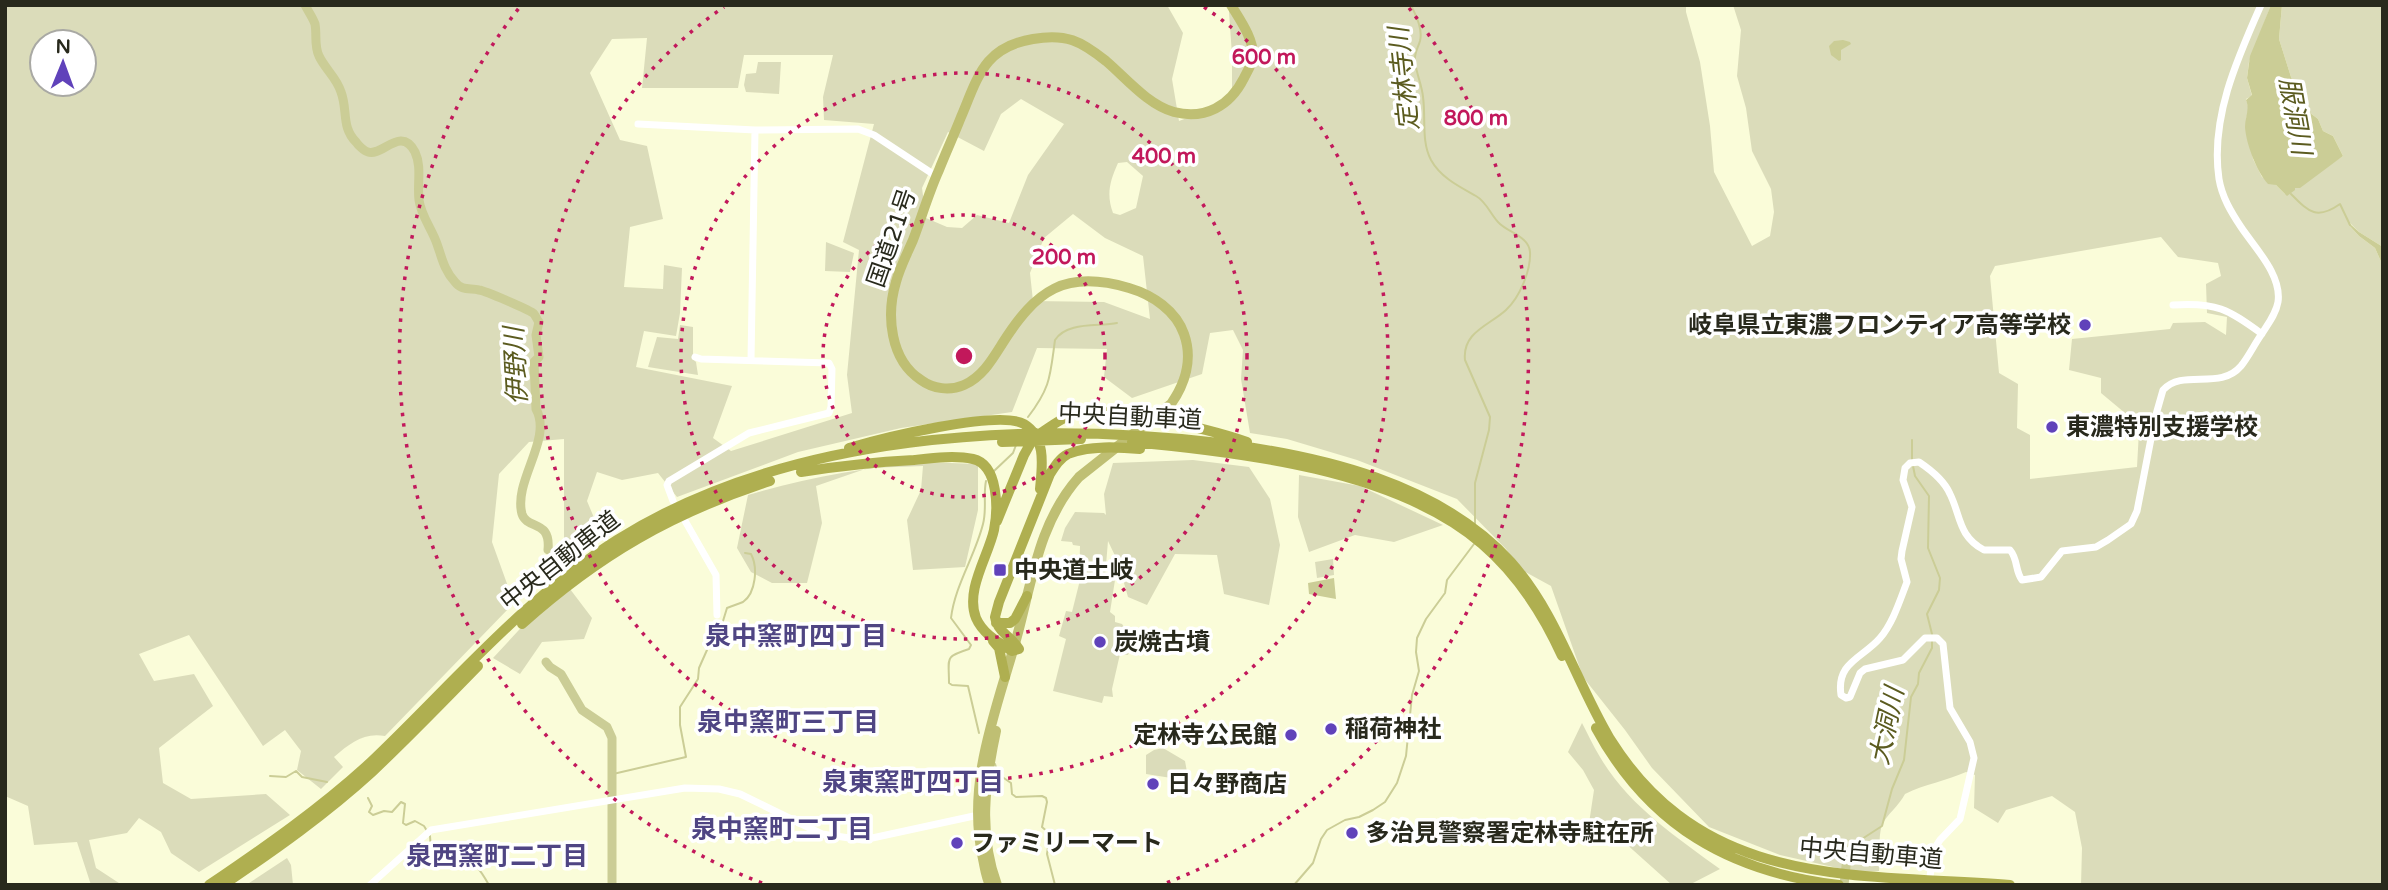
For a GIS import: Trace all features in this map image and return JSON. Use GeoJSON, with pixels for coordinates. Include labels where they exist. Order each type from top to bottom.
{"type":"FeatureCollection","features":[{"type":"Feature","properties":{"kind":"highway","name":"国道21号"},"geometry":{"type":"LineString","coordinates":[[998,885],[990,867],[980,815],[999,712],[1040,547],[1057,508],[1073,484],[1164,411],[1178,394],[1187,374],[1186,338],[1179,322],[1169,310],[1136,290],[1088,280],[1070,282],[1044,293],[1020,317],[983,371],[971,381],[960,387],[929,386],[906,367],[898,354],[890,313],[896,282],[979,72],[994,54],[1025,40],[1049,37],[1075,39],[1151,100],[1171,111],[1198,115],[1209,113],[1221,107],[1240,86],[1253,58],[1251,43],[1231,5]]}},
{"type":"Feature","properties":{"kind":"highway"},"geometry":{"type":"LineString","coordinates":[[1005,677],[999,648],[976,618],[975,588],[994,530],[1024,455],[1036,437],[1074,414],[1114,413],[1210,431],[1271,451]]}},
{"type":"Feature","properties":{"kind":"highway"},"geometry":{"type":"LineString","coordinates":[[770,473],[865,443],[966,423],[1008,419],[1029,428],[1041,447],[1039,499]]}},
{"type":"Feature","properties":{"kind":"highway","name":"中央自動車道"},"geometry":{"type":"LineString","coordinates":[[1061,436],[1210,450],[1300,467],[1382,489],[1477,529],[1529,583],[1543,604],[1602,724],[1620,755],[1644,785],[1684,821],[1717,842],[1795,874],[1839,885]]}},
{"type":"Feature","properties":{"kind":"highway","name":"中央自動車道"},"geometry":{"type":"LineString","coordinates":[[209,885],[307,816],[356,775],[510,625],[587,561],[668,511],[722,488],[770,473],[887,447],[1005,438],[1158,437],[1271,451],[1331,464],[1416,495],[1450,517]]}},
{"type":"Feature","properties":{"kind":"highway","name":"中央自動車道"},"geometry":{"type":"LineString","coordinates":[[223,885],[362,781],[516,630],[592,568],[644,533],[704,503],[801,472],[918,449],[1005,438]]}},
{"type":"Feature","properties":{"kind":"highway"},"geometry":{"type":"LineString","coordinates":[[1015,648],[996,623],[999,602],[1039,499],[1057,463],[1067,454],[1088,449],[1135,449],[1300,467]]}},
{"type":"Feature","properties":{"kind":"highway"},"geometry":{"type":"LineString","coordinates":[[801,472],[911,460],[973,459],[990,473],[994,498],[994,530]]}},
{"type":"Feature","properties":{"kind":"highway","name":"国道21号"},"geometry":{"type":"LineString","coordinates":[[990,885],[979,840],[984,754],[1057,508]]}},
{"type":"Feature","properties":{"kind":"highway"},"geometry":{"type":"LineString","coordinates":[[996,623],[1010,623],[1015,619],[1027,596]]}},
{"type":"Feature","properties":{"kind":"highway"},"geometry":{"type":"LineString","coordinates":[[988,635],[1015,648]]}},
{"type":"Feature","properties":{"kind":"highway","name":"中央自動車道"},"geometry":{"type":"LineString","coordinates":[[1795,874],[2010,885]]}},
{"type":"Feature","properties":{"kind":"street"},"geometry":{"type":"LineString","coordinates":[[1930,877],[1933,851],[1960,819],[1974,758],[1970,742],[1951,714],[1947,699],[1943,644],[1937,638],[1925,638],[1903,660],[1860,673],[1850,697],[1841,695],[1840,691],[1846,668],[1854,658],[1880,639],[1907,582],[1901,559],[1912,507],[1903,480],[1905,468],[1913,461],[1919,462],[1941,481],[1950,493],[1960,526],[1978,547],[1984,550],[2010,550],[2022,580],[2041,577],[2062,551],[2096,547],[2131,524],[2137,511],[2163,390],[2177,381],[2213,380],[2230,375],[2241,366],[2275,312],[2278,288],[2266,263],[2229,209],[2222,192],[2218,166],[2220,114],[2244,42],[2261,5]]}},
{"type":"Feature","properties":{"kind":"street"},"geometry":{"type":"LineString","coordinates":[[638,124],[755,130],[858,129],[874,135],[936,176]]}},
{"type":"Feature","properties":{"kind":"street"},"geometry":{"type":"LineString","coordinates":[[751,360],[755,130]]}},
{"type":"Feature","properties":{"kind":"street"},"geometry":{"type":"LineString","coordinates":[[2173,305],[2197,303],[2223,309],[2262,334]]}},
{"type":"Feature","properties":{"kind":"street"},"geometry":{"type":"LineString","coordinates":[[673,501],[667,490],[669,481],[741,436],[829,413],[831,407],[832,369],[829,363],[695,357]]}},
{"type":"Feature","properties":{"kind":"street"},"geometry":{"type":"LineString","coordinates":[[684,519],[716,575],[718,615]]}},
{"type":"Feature","properties":{"kind":"street"},"geometry":{"type":"LineString","coordinates":[[370,885],[428,832],[685,788],[719,789],[740,794],[822,834],[863,840],[980,815]]}},
{"type":"Feature","properties":{"kind":"shaded area"},"geometry":{"type":"Polygon","coordinates":[[[5,5],[1167,5],[1183,33],[1172,79],[1179,121],[1232,101],[1230,5],[1686,5],[1700,62],[1714,172],[1752,246],[1770,236],[1774,212],[1771,189],[1752,151],[1746,108],[1737,76],[1741,30],[1733,5],[2271,5],[2249,62],[2247,78],[2252,96],[2246,99],[2249,110],[2246,119],[2253,159],[2262,177],[2285,194],[2343,156],[2333,136],[2323,131],[2318,119],[2305,109],[2291,77],[2279,39],[2282,5],[2383,5],[2383,247],[2348,224],[2375,248],[2383,266],[2383,885],[2081,885],[2082,848],[2075,812],[2052,796],[2006,810],[1998,823],[1974,808],[1975,775],[1966,772],[1905,794],[1882,825],[1879,871],[1855,872],[1780,855],[1709,827],[1652,768],[1583,677],[1551,586],[1520,569],[1506,549],[1457,499],[1357,460],[1287,439],[1250,433],[1241,379],[1243,350],[1233,330],[1210,333],[1202,374],[1132,398],[1104,377],[1107,349],[1037,348],[1012,412],[901,428],[798,452],[677,497],[658,473],[622,480],[597,472],[587,501],[600,532],[564,562],[564,439],[529,442],[499,474],[492,542],[514,603],[385,736],[370,736],[358,740],[334,757],[343,767],[321,789],[297,770],[301,751],[285,730],[263,746],[189,635],[139,654],[154,681],[194,674],[213,706],[159,748],[163,783],[191,799],[266,794],[290,815],[199,872],[171,853],[161,832],[139,818],[127,833],[89,840],[96,868],[122,885],[91,885],[77,842],[34,845],[28,806],[5,796],[5,5]],[[647,38],[612,39],[590,73],[620,140],[647,146],[663,219],[630,227],[624,287],[663,289],[664,265],[682,268],[676,336],[644,331],[636,367],[732,386],[713,438],[731,451],[852,413],[847,375],[859,250],[843,242],[874,124],[824,120],[823,97],[833,55],[744,55],[738,88],[642,88],[647,38]],[[1021,99],[1001,114],[984,151],[948,132],[922,188],[926,218],[947,227],[962,228],[977,215],[1009,223],[1028,175],[1064,124],[1021,99]],[[1127,162],[1118,163],[1111,182],[1110,200],[1113,213],[1120,215],[1136,208],[1143,176],[1127,162]],[[1073,214],[1044,238],[1030,273],[1033,301],[1104,302],[1150,319],[1143,256],[1105,238],[1073,214]],[[2161,237],[1995,266],[1990,276],[1999,373],[2018,384],[2017,428],[2030,435],[2030,479],[2137,467],[2137,423],[2101,393],[2101,378],[2069,370],[2072,339],[2170,329],[2173,323],[2205,322],[2226,335],[2227,317],[2207,313],[2206,284],[2221,276],[2218,263],[2178,257],[2161,237]]]}},
{"type":"Feature","properties":{"kind":"shaded area"},"geometry":{"type":"Polygon","coordinates":[[[758,62],[781,62],[779,94],[746,92],[746,74],[756,73],[758,62]]]}},
{"type":"Feature","properties":{"kind":"shaded area"},"geometry":{"type":"Polygon","coordinates":[[[826,242],[854,253],[850,272],[825,271],[826,242]]]}},
{"type":"Feature","properties":{"kind":"shaded area"},"geometry":{"type":"Polygon","coordinates":[[[680,325],[693,327],[693,359],[698,375],[648,367],[657,337],[678,339],[680,325]]]}},
{"type":"Feature","properties":{"kind":"shaded area"},"geometry":{"type":"Polygon","coordinates":[[[1193,460],[1249,467],[1270,499],[1280,545],[1269,605],[1224,594],[1217,555],[1175,554],[1147,605],[1128,597],[1118,562],[1108,541],[1105,577],[1115,580],[1110,612],[1115,616],[1115,622],[1124,627],[1122,636],[1129,638],[1128,642],[1132,643],[1128,655],[1120,654],[1112,689],[1113,697],[1104,696],[1102,703],[1053,691],[1066,639],[1059,636],[1066,611],[1072,612],[1079,584],[1080,546],[1061,541],[1065,528],[1075,512],[1106,515],[1104,494],[1113,463],[1193,460]]]}},
{"type":"Feature","properties":{"kind":"shaded area"},"geometry":{"type":"Polygon","coordinates":[[[923,462],[978,464],[978,510],[965,567],[913,570],[907,520],[921,490],[923,466],[876,468],[923,462]]]}},
{"type":"Feature","properties":{"kind":"shaded area"},"geometry":{"type":"Polygon","coordinates":[[[864,470],[816,486],[822,523],[807,583],[772,583],[751,572],[737,548],[748,495],[864,470]]]}},
{"type":"Feature","properties":{"kind":"shaded area"},"geometry":{"type":"Polygon","coordinates":[[[1299,475],[1360,486],[1443,525],[1394,542],[1355,535],[1309,552],[1298,517],[1299,475]]]}},
{"type":"Feature","properties":{"kind":"shaded area"},"geometry":{"type":"Polygon","coordinates":[[[1333,559],[1334,575],[1317,578],[1315,562],[1333,559]]]}},
{"type":"Feature","properties":{"kind":"shaded area"},"geometry":{"type":"Polygon","coordinates":[[[570,589],[592,618],[584,639],[542,642],[520,674],[493,658],[531,617],[570,589]]]}},
{"type":"Feature","properties":{"kind":"shaded area"},"geometry":{"type":"Polygon","coordinates":[[[1582,723],[1600,757],[1624,790],[1654,819],[1720,869],[1689,885],[1672,885],[1614,833],[1588,830],[1594,790],[1583,770],[1568,752],[1582,723]]]}},
{"type":"Feature","properties":{"kind":"shaded area"},"geometry":{"type":"Polygon","coordinates":[[[1163,748],[1185,761],[1187,772],[1184,780],[1146,774],[1146,755],[1163,748]]]}},
{"type":"Feature","properties":{"kind":"shaded area"},"geometry":{"type":"Polygon","coordinates":[[[287,858],[291,865],[293,885],[246,885],[287,858]]]}},
{"type":"Feature","properties":{"kind":"water"},"geometry":{"type":"Polygon","coordinates":[[[2271,5],[2282,5],[2279,39],[2305,109],[2318,119],[2323,131],[2333,136],[2343,156],[2287,196],[2276,185],[2268,184],[2260,172],[2250,149],[2245,127],[2246,100],[2252,95],[2247,78],[2250,56],[2271,5]]]}},
{"type":"Feature","properties":{"kind":"water"},"geometry":{"type":"Polygon","coordinates":[[[1843,40],[1851,44],[1841,50],[1839,61],[1831,55],[1829,46],[1834,41],[1843,40]]]}},
{"type":"Feature","properties":{"kind":"water"},"geometry":{"type":"Polygon","coordinates":[[[2349,223],[2383,247],[2383,266],[2375,248],[2359,236],[2349,223]]]}},
{"type":"Feature","properties":{"kind":"water"},"geometry":{"type":"Polygon","coordinates":[[[1334,578],[1336,599],[1309,594],[1308,583],[1334,578]]]}},
{"type":"Feature","properties":{"kind":"waterway","name":"伊野川"},"geometry":{"type":"LineString","coordinates":[[305,5],[315,24],[319,56],[341,92],[351,136],[368,152],[398,141],[410,144],[415,152],[420,206],[451,277],[463,288],[483,291],[529,311],[539,322],[536,335],[539,357],[534,362],[540,433],[521,501],[525,519],[546,534],[548,550]]}},
{"type":"Feature","properties":{"kind":"waterway","name":"定林寺川"},"geometry":{"type":"LineString","coordinates":[[1411,5],[1421,32],[1415,61],[1423,97],[1426,145],[1431,160],[1445,177],[1480,199],[1500,224],[1526,243],[1530,252],[1527,275],[1516,298],[1506,310],[1472,336],[1465,350],[1465,360],[1490,417],[1475,483],[1475,525]]}},
{"type":"Feature","properties":{"kind":"waterway","name":"服洞川"},"geometry":{"type":"LineString","coordinates":[[2291,194],[2313,212],[2325,212],[2340,204],[2350,225]]}},
{"type":"Feature","properties":{"kind":"waterway"},"geometry":{"type":"LineString","coordinates":[[1028,417],[1045,389],[1055,340],[1060,334],[1075,327],[1117,323]]}},
{"type":"Feature","properties":{"kind":"waterway","name":"大洞川"},"geometry":{"type":"LineString","coordinates":[[1912,440],[1912,461]]}},
{"type":"Feature","properties":{"kind":"waterway"},"geometry":{"type":"LineString","coordinates":[[994,471],[1013,453],[1016,445]]}},
{"type":"Feature","properties":{"kind":"waterway","name":"大洞川"},"geometry":{"type":"LineString","coordinates":[[1913,466],[1915,476],[1929,496],[1928,548],[1940,578],[1939,590],[1927,614],[1932,634]]}},
{"type":"Feature","properties":{"kind":"waterway"},"geometry":{"type":"LineString","coordinates":[[979,733],[968,686],[949,683],[949,663],[952,656],[969,649],[971,645],[951,618],[983,524],[986,481]]}},
{"type":"Feature","properties":{"kind":"waterway","name":"定林寺川"},"geometry":{"type":"LineString","coordinates":[[1294,885],[1313,863],[1327,830],[1345,820],[1359,817],[1385,802],[1397,783],[1406,756],[1412,695],[1419,671],[1417,638],[1426,619],[1445,593],[1447,580],[1474,544]]}},
{"type":"Feature","properties":{"kind":"waterway"},"geometry":{"type":"LineString","coordinates":[[613,774],[686,757],[680,725],[680,707],[698,679],[699,668],[707,650],[706,643],[723,621],[727,608],[743,602],[751,593],[755,566],[751,554],[745,553]]}},
{"type":"Feature","properties":{"kind":"waterway","name":"大洞川"},"geometry":{"type":"LineString","coordinates":[[1848,848],[1882,826],[1892,789],[1904,760],[1911,697],[1918,684],[1919,673],[1932,648],[1932,639]]}},
{"type":"Feature","properties":{"kind":"waterway","name":"伊野川"},"geometry":{"type":"LineString","coordinates":[[546,662],[561,674],[582,710],[607,727],[612,738],[612,885]]}},
{"type":"Feature","properties":{"kind":"waterway"},"geometry":{"type":"LineString","coordinates":[[995,764],[998,774],[1011,783],[1012,794],[1016,797],[1046,798],[1042,827],[1050,834],[1047,854],[1055,885]]}},
{"type":"Feature","properties":{"kind":"waterway"},"geometry":{"type":"LineString","coordinates":[[270,776],[286,777],[296,771],[302,777],[327,782]]}},
{"type":"Feature","properties":{"kind":"waterway"},"geometry":{"type":"LineString","coordinates":[[368,798],[372,806],[369,812],[373,815],[384,811],[392,812],[401,802],[405,804],[403,823],[406,825],[415,821],[427,831]]}},
{"type":"Feature","properties":{"kind":"waterway"},"geometry":{"type":"LineString","coordinates":[[430,836],[431,850],[449,861],[474,866],[489,885]]}},
{"type":"Feature","properties":{"kind":"waterway","name":"大洞川"},"geometry":{"type":"LineString","coordinates":[[1844,885],[1848,848]]}},
{"type":"Feature","properties":{"kind":"place","name":"岐阜県立東濃フロンティア高等学校"},"geometry":{"type":"Point","coordinates":[2085,325]}},
{"type":"Feature","properties":{"kind":"place","name":"東濃特別支援学校"},"geometry":{"type":"Point","coordinates":[2052,427]}},
{"type":"Feature","properties":{"kind":"place","name":"中央道土岐"},"geometry":{"type":"Point","coordinates":[1000,570]}},
{"type":"Feature","properties":{"kind":"place","name":"炭焼古墳"},"geometry":{"type":"Point","coordinates":[1100,642]}},
{"type":"Feature","properties":{"kind":"place","name":"稲荷神社"},"geometry":{"type":"Point","coordinates":[1331,729]}},
{"type":"Feature","properties":{"kind":"place","name":"定林寺公民館"},"geometry":{"type":"Point","coordinates":[1291,735]}},
{"type":"Feature","properties":{"kind":"place","name":"日々野商店"},"geometry":{"type":"Point","coordinates":[1153,784]}},
{"type":"Feature","properties":{"kind":"place","name":"多治見警察署定林寺駐在所"},"geometry":{"type":"Point","coordinates":[1352,833]}},
{"type":"Feature","properties":{"kind":"place","name":"ファミリーマート"},"geometry":{"type":"Point","coordinates":[957,843]}},
{"type":"Feature","properties":{"kind":"district","name":"泉中窯町四丁目"},"geometry":{"type":"Point","coordinates":[796,636]}},
{"type":"Feature","properties":{"kind":"district","name":"泉中窯町三丁目"},"geometry":{"type":"Point","coordinates":[788,722]}},
{"type":"Feature","properties":{"kind":"district","name":"泉東窯町四丁目"},"geometry":{"type":"Point","coordinates":[913,782]}},
{"type":"Feature","properties":{"kind":"district","name":"泉中窯町二丁目"},"geometry":{"type":"Point","coordinates":[782,829]}},
{"type":"Feature","properties":{"kind":"district","name":"泉西窯町二丁目"},"geometry":{"type":"Point","coordinates":[497,856]}}]}
